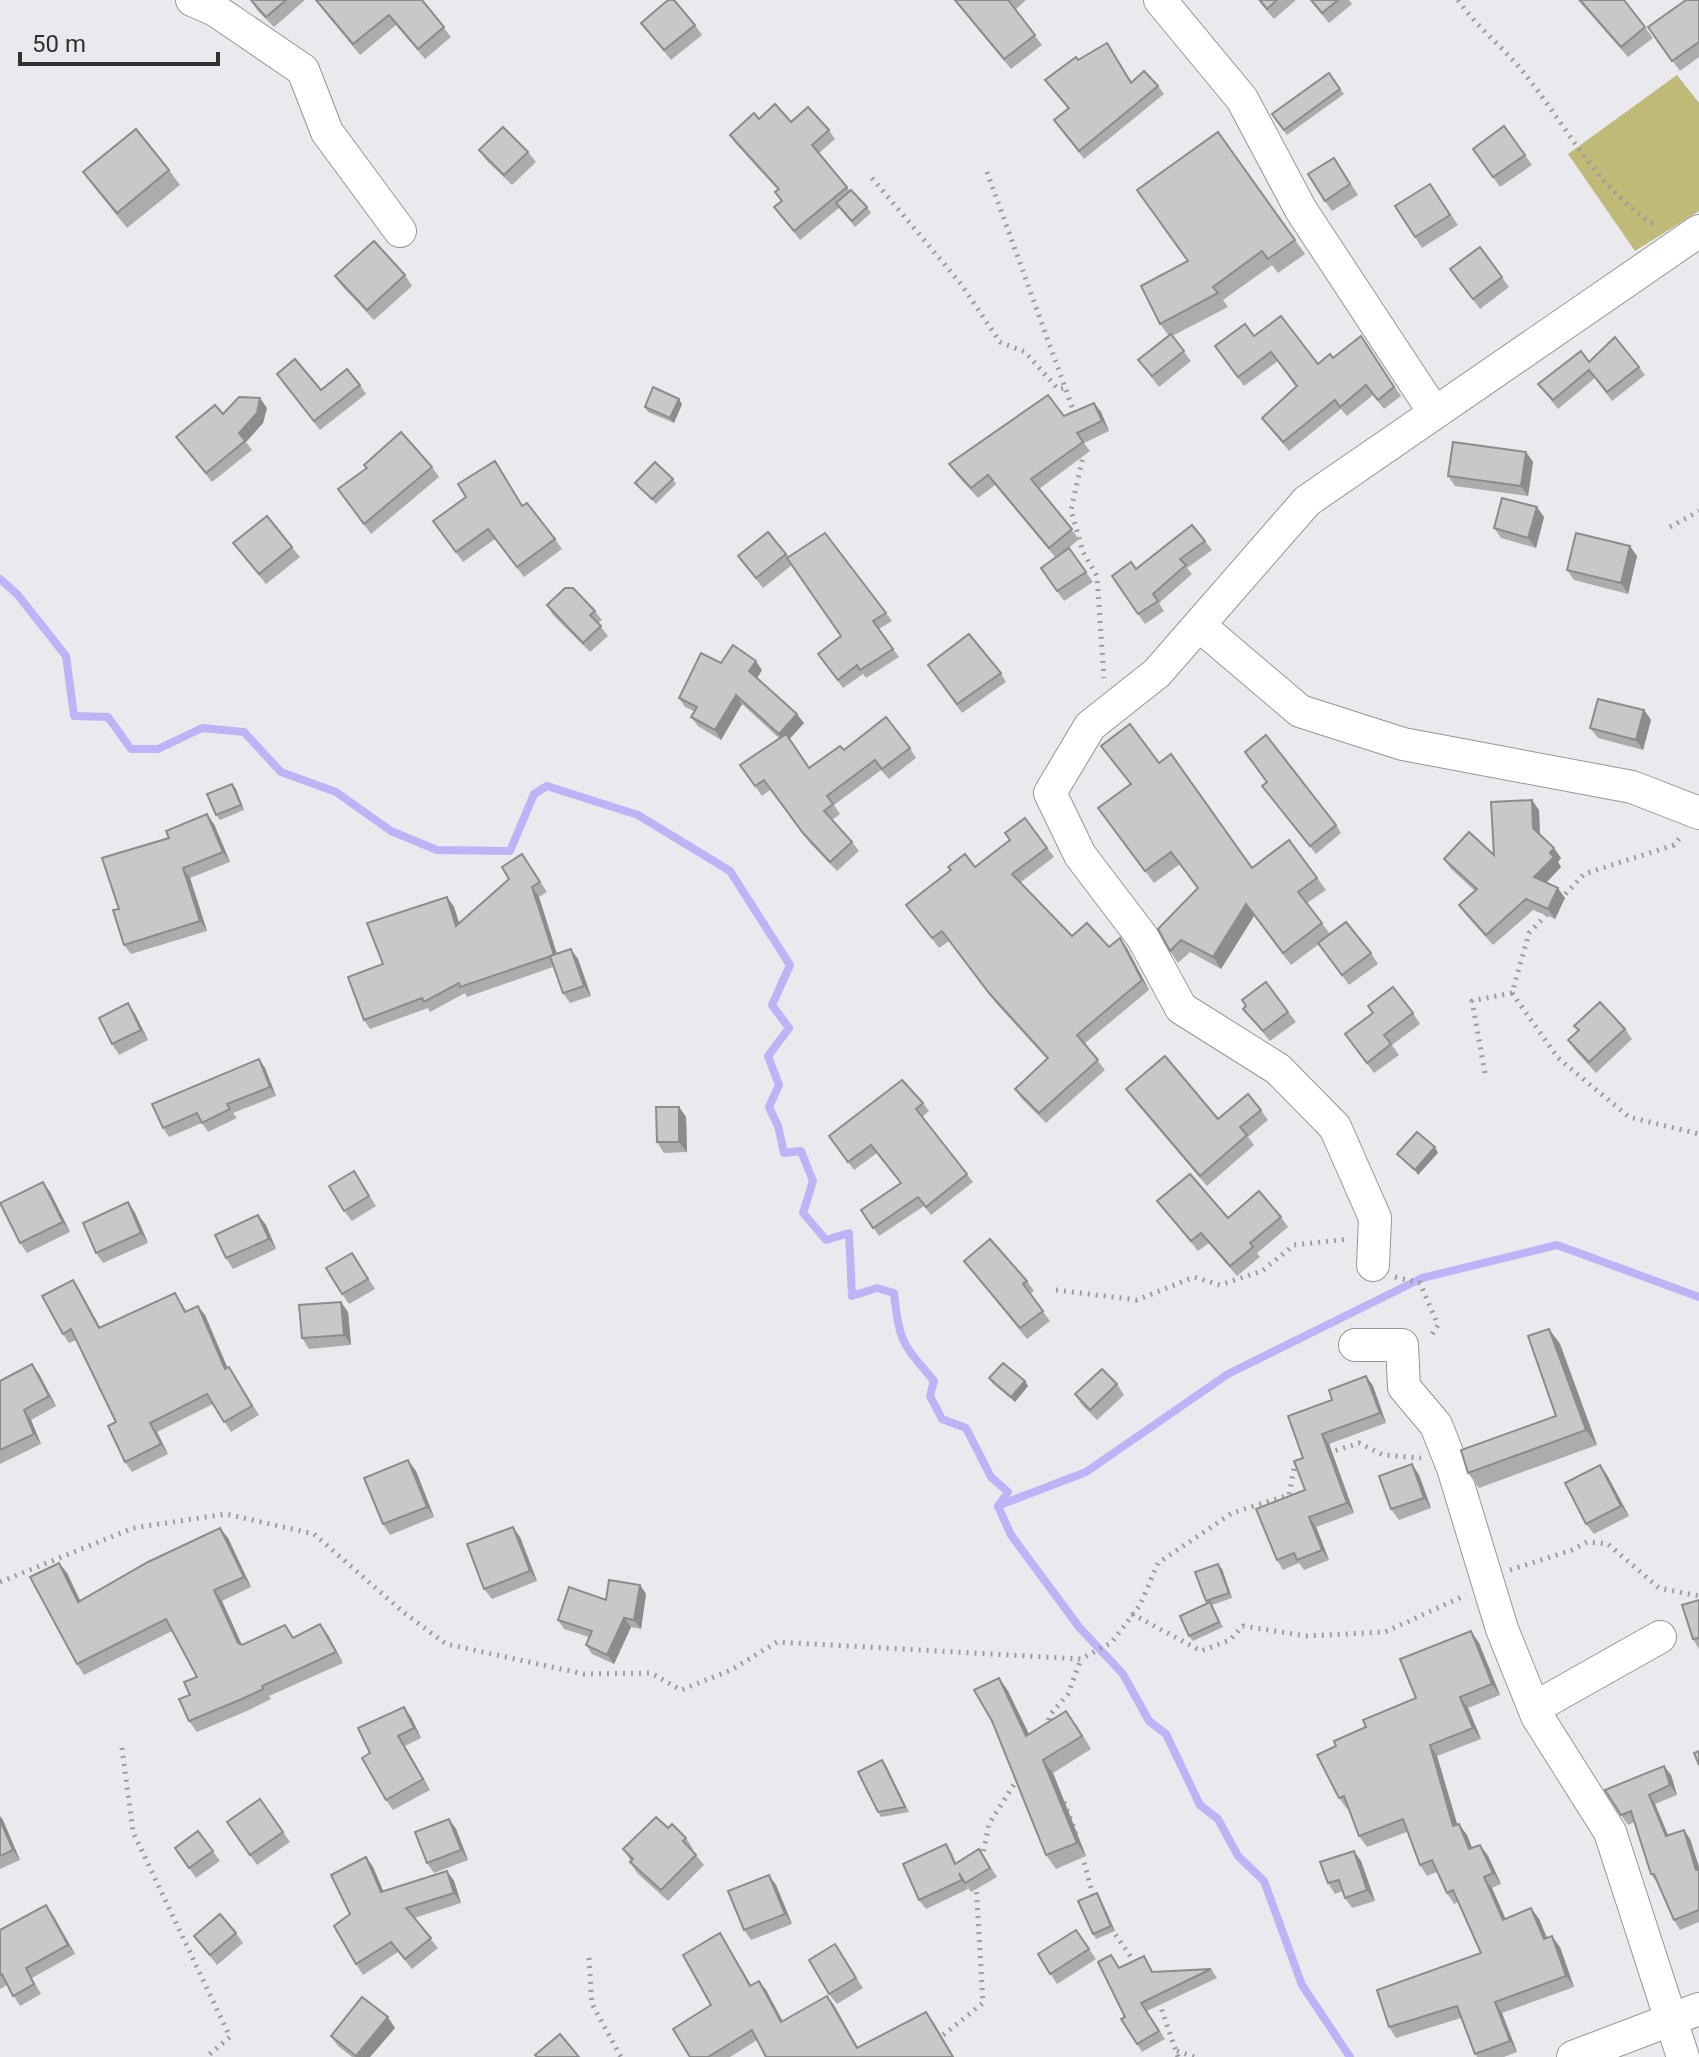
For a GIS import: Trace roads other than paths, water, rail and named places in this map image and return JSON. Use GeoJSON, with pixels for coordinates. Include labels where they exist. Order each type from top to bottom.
{"type":"FeatureCollection","features":[{"type":"Feature","properties":{"kind":"street"},"geometry":{"type":"LineString","coordinates":[[192,0],[215,10],[303,70],[327,132],[400,231]]}},
{"type":"Feature","properties":{"kind":"street"},"geometry":{"type":"LineString","coordinates":[[1160,0],[1242,99],[1301,210],[1434,412]]}},
{"type":"Feature","properties":{"kind":"street"},"geometry":{"type":"LineString","coordinates":[[1373,1265],[1375,1218],[1335,1127],[1278,1069],[1181,1008],[1143,938],[1080,855],[1050,793],[1090,726],[1157,673],[1307,501],[1690,237]]}},
{"type":"Feature","properties":{"kind":"street"},"geometry":{"type":"LineString","coordinates":[[1200,626],[1300,711],[1403,744],[1632,787],[1699,813]]}},
{"type":"Feature","properties":{"kind":"street"},"geometry":{"type":"LineString","coordinates":[[1355,1345],[1402,1345],[1404,1387],[1436,1425],[1534,1708],[1610,1832],[1685,2014],[1683,2057]]}},
{"type":"Feature","properties":{"kind":"street"},"geometry":{"type":"LineString","coordinates":[[1534,1708],[1660,1637]]}},
{"type":"Feature","properties":{"kind":"street"},"geometry":{"type":"LineString","coordinates":[[1573,2057],[1685,2014]]}},
{"type":"Feature","properties":{"kind":"waterway"},"geometry":{"type":"LineString","coordinates":[[0,579],[17,594],[66,656],[74,716],[108,717],[131,749],[158,749],[202,728],[244,732],[281,772],[336,792],[391,831],[437,850],[510,851],[534,794],[547,786],[638,815],[730,871],[790,965],[772,1005],[789,1028],[768,1056],[779,1085],[769,1107],[778,1126],[784,1153],[801,1151],[813,1181],[803,1213],[826,1240],[849,1233],[852,1296],[877,1288],[894,1293],[904,1342],[934,1381],[930,1396],[942,1419],[966,1428],[991,1477],[1008,1492],[998,1506],[1011,1535],[1079,1627],[1123,1674],[1149,1721],[1166,1734],[1200,1805],[1218,1819],[1238,1856],[1264,1881],[1302,1985],[1350,2057]]}},
{"type":"Feature","properties":{"kind":"waterway"},"geometry":{"type":"LineString","coordinates":[[1000,1505],[1086,1472],[1228,1374],[1422,1278],[1557,1245],[1699,1297]]}}]}
